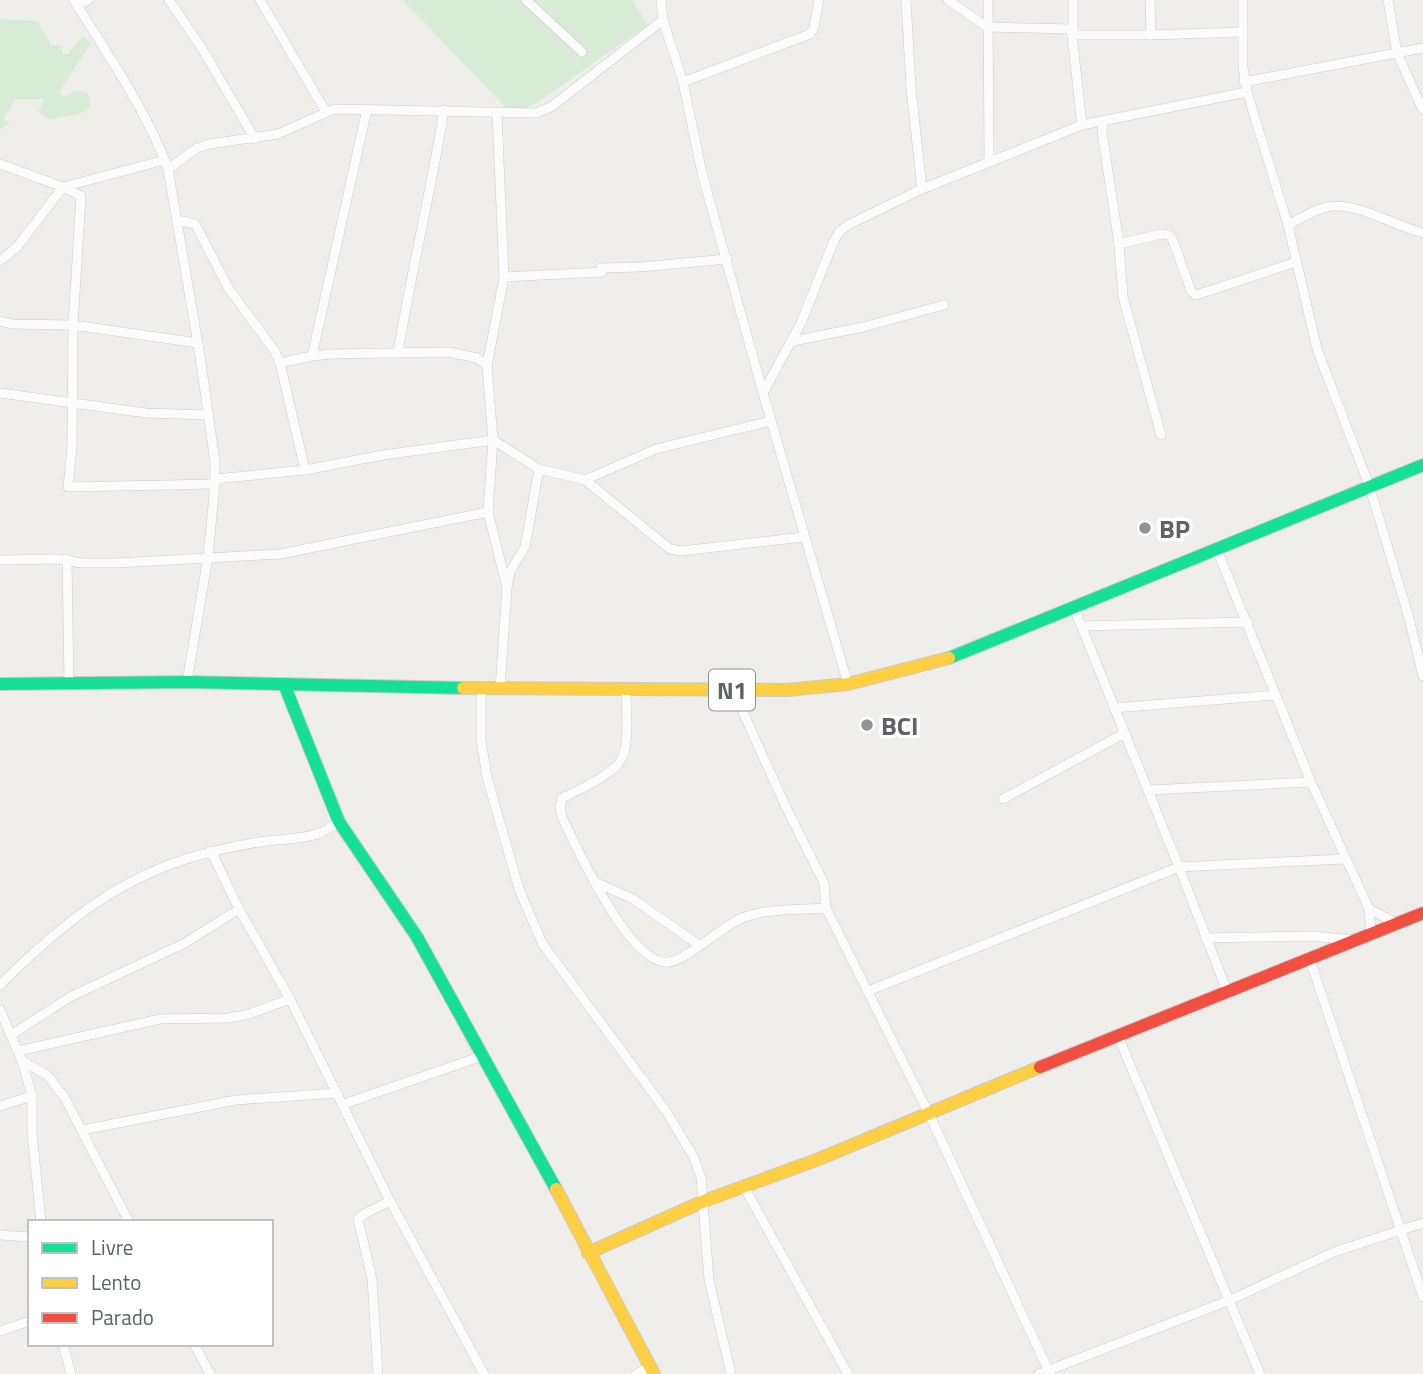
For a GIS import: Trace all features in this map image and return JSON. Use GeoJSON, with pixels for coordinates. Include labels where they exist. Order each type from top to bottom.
{"type":"FeatureCollection","features":[{"type":"Feature","properties":{"kind":"main road","name":"N1"},"geometry":{"type":"LineString","coordinates":[[0,684],[187,682],[500,689],[733,690],[814,689],[848,684],[946,660],[1423,465]]}},
{"type":"Feature","properties":{"kind":"main road"},"geometry":{"type":"LineString","coordinates":[[284,684],[339,822],[417,937],[538,1153],[588,1253],[652,1370]]}},
{"type":"Feature","properties":{"kind":"main road"},"geometry":{"type":"LineString","coordinates":[[588,1253],[743,1185],[819,1159],[928,1112],[1423,913]]}},
{"type":"Feature","properties":{"kind":"street"},"geometry":{"type":"LineString","coordinates":[[88,0],[75,3],[123,80],[167,164],[209,415],[215,482],[208,557],[187,682]]}},
{"type":"Feature","properties":{"kind":"street"},"geometry":{"type":"LineString","coordinates":[[169,0],[201,47],[255,139]]}},
{"type":"Feature","properties":{"kind":"street"},"geometry":{"type":"LineString","coordinates":[[260,0],[326,111]]}},
{"type":"Feature","properties":{"kind":"street"},"geometry":{"type":"LineString","coordinates":[[526,0],[582,52]]}},
{"type":"Feature","properties":{"kind":"street"},"geometry":{"type":"LineString","coordinates":[[661,0],[663,20],[683,82],[702,173],[848,684]]}},
{"type":"Feature","properties":{"kind":"street"},"geometry":{"type":"LineString","coordinates":[[683,82],[810,34],[819,0]]}},
{"type":"Feature","properties":{"kind":"street"},"geometry":{"type":"LineString","coordinates":[[906,0],[911,88],[922,189]]}},
{"type":"Feature","properties":{"kind":"street"},"geometry":{"type":"LineString","coordinates":[[948,0],[987,27],[1151,35],[1244,32]]}},
{"type":"Feature","properties":{"kind":"street"},"geometry":{"type":"LineString","coordinates":[[988,0],[989,162]]}},
{"type":"Feature","properties":{"kind":"street"},"geometry":{"type":"LineString","coordinates":[[1073,0],[1073,32],[1082,125]]}},
{"type":"Feature","properties":{"kind":"street"},"geometry":{"type":"LineString","coordinates":[[1150,0],[1151,35]]}},
{"type":"Feature","properties":{"kind":"street"},"geometry":{"type":"LineString","coordinates":[[1243,0],[1244,82],[1288,225],[1323,368],[1370,488],[1409,618],[1423,676]]}},
{"type":"Feature","properties":{"kind":"street"},"geometry":{"type":"LineString","coordinates":[[1388,0],[1397,53],[1423,110]]}},
{"type":"Feature","properties":{"kind":"street"},"geometry":{"type":"LineString","coordinates":[[0,261],[17,247],[63,187],[167,164],[209,144],[278,134],[326,111],[345,108],[536,113],[551,107],[663,20]]}},
{"type":"Feature","properties":{"kind":"street"},"geometry":{"type":"LineString","coordinates":[[1244,82],[1423,48]]}},
{"type":"Feature","properties":{"kind":"street"},"geometry":{"type":"LineString","coordinates":[[763,393],[793,341],[839,232],[848,225],[922,189],[1082,125],[1247,92]]}},
{"type":"Feature","properties":{"kind":"street"},"geometry":{"type":"LineString","coordinates":[[312,356],[367,109]]}},
{"type":"Feature","properties":{"kind":"street"},"geometry":{"type":"LineString","coordinates":[[398,353],[444,110]]}},
{"type":"Feature","properties":{"kind":"street"},"geometry":{"type":"LineString","coordinates":[[497,113],[504,277],[487,366],[493,440],[488,512],[507,588]]}},
{"type":"Feature","properties":{"kind":"street"},"geometry":{"type":"LineString","coordinates":[[1103,121],[1102,132],[1119,244],[1123,297],[1161,435]]}},
{"type":"Feature","properties":{"kind":"street"},"geometry":{"type":"LineString","coordinates":[[0,164],[81,196],[74,325],[74,403],[68,487],[215,482],[493,440],[539,469],[585,480],[670,549],[681,551],[804,537]]}},
{"type":"Feature","properties":{"kind":"street"},"geometry":{"type":"LineString","coordinates":[[1288,225],[1319,209],[1332,206],[1349,207],[1423,233]]}},
{"type":"Feature","properties":{"kind":"street"},"geometry":{"type":"LineString","coordinates":[[177,220],[195,223],[229,289],[274,350],[280,363],[306,470]]}},
{"type":"Feature","properties":{"kind":"street"},"geometry":{"type":"LineString","coordinates":[[1119,244],[1161,234],[1169,235],[1191,291],[1196,295],[1296,262]]}},
{"type":"Feature","properties":{"kind":"street"},"geometry":{"type":"LineString","coordinates":[[504,277],[602,272],[601,268],[727,259]]}},
{"type":"Feature","properties":{"kind":"street"},"geometry":{"type":"LineString","coordinates":[[793,341],[863,327],[944,305]]}},
{"type":"Feature","properties":{"kind":"street"},"geometry":{"type":"LineString","coordinates":[[0,321],[12,324],[74,325],[198,343]]}},
{"type":"Feature","properties":{"kind":"street"},"geometry":{"type":"LineString","coordinates":[[280,363],[312,356],[398,353],[464,354],[477,358],[487,366]]}},
{"type":"Feature","properties":{"kind":"street"},"geometry":{"type":"LineString","coordinates":[[0,393],[146,413],[209,415]]}},
{"type":"Feature","properties":{"kind":"street"},"geometry":{"type":"LineString","coordinates":[[585,480],[656,449],[771,421]]}},
{"type":"Feature","properties":{"kind":"street"},"geometry":{"type":"LineString","coordinates":[[500,689],[507,588],[510,572],[525,547],[539,469]]}},
{"type":"Feature","properties":{"kind":"street"},"geometry":{"type":"LineString","coordinates":[[0,560],[67,559],[82,563],[117,563],[291,553],[488,512]]}},
{"type":"Feature","properties":{"kind":"street"},"geometry":{"type":"LineString","coordinates":[[1217,550],[1311,782],[1369,909],[1371,933]]}},
{"type":"Feature","properties":{"kind":"street"},"geometry":{"type":"LineString","coordinates":[[67,559],[69,684]]}},
{"type":"Feature","properties":{"kind":"street"},"geometry":{"type":"LineString","coordinates":[[1074,608],[1180,867],[1227,991]]}},
{"type":"Feature","properties":{"kind":"street"},"geometry":{"type":"LineString","coordinates":[[1081,626],[1248,622]]}},
{"type":"Feature","properties":{"kind":"street"},"geometry":{"type":"LineString","coordinates":[[481,688],[483,759],[528,914],[542,943],[630,1059],[681,1133],[701,1177],[709,1280],[731,1374]]}},
{"type":"Feature","properties":{"kind":"street"},"geometry":{"type":"LineString","coordinates":[[626,689],[625,750],[621,762],[603,776],[562,798],[560,807],[562,817],[593,881],[624,929],[645,954],[659,963],[673,962],[740,919],[755,914],[826,908]]}},
{"type":"Feature","properties":{"kind":"street"},"geometry":{"type":"LineString","coordinates":[[733,690],[824,883],[826,908],[928,1112],[1046,1373],[1230,1300],[1334,1252],[1423,1223]]}},
{"type":"Feature","properties":{"kind":"street"},"geometry":{"type":"LineString","coordinates":[[1114,708],[1276,695]]}},
{"type":"Feature","properties":{"kind":"street"},"geometry":{"type":"LineString","coordinates":[[1003,799],[1125,733]]}},
{"type":"Feature","properties":{"kind":"street"},"geometry":{"type":"LineString","coordinates":[[1148,790],[1311,782]]}},
{"type":"Feature","properties":{"kind":"street"},"geometry":{"type":"LineString","coordinates":[[0,985],[45,941],[108,894],[142,875],[211,852],[319,833],[339,822]]}},
{"type":"Feature","properties":{"kind":"street"},"geometry":{"type":"LineString","coordinates":[[211,852],[344,1104],[390,1201],[484,1374]]}},
{"type":"Feature","properties":{"kind":"street"},"geometry":{"type":"LineString","coordinates":[[868,991],[1180,867],[1345,859]]}},
{"type":"Feature","properties":{"kind":"street"},"geometry":{"type":"LineString","coordinates":[[593,881],[633,899],[699,945]]}},
{"type":"Feature","properties":{"kind":"street"},"geometry":{"type":"LineString","coordinates":[[11,1035],[70,997],[185,943],[239,909]]}},
{"type":"Feature","properties":{"kind":"street"},"geometry":{"type":"LineString","coordinates":[[1369,909],[1396,923]]}},
{"type":"Feature","properties":{"kind":"street"},"geometry":{"type":"LineString","coordinates":[[1206,938],[1313,936],[1351,940]]}},
{"type":"Feature","properties":{"kind":"street"},"geometry":{"type":"LineString","coordinates":[[1309,957],[1423,1297]]}},
{"type":"Feature","properties":{"kind":"street"},"geometry":{"type":"LineString","coordinates":[[18,1051],[160,1019],[227,1018],[246,1015],[290,999]]}},
{"type":"Feature","properties":{"kind":"street"},"geometry":{"type":"LineString","coordinates":[[0,1010],[22,1060],[32,1096],[32,1133],[41,1220]]}},
{"type":"Feature","properties":{"kind":"street"},"geometry":{"type":"LineString","coordinates":[[1118,1036],[1259,1374]]}},
{"type":"Feature","properties":{"kind":"street"},"geometry":{"type":"LineString","coordinates":[[344,1104],[482,1056]]}},
{"type":"Feature","properties":{"kind":"street"},"geometry":{"type":"LineString","coordinates":[[22,1060],[47,1075],[65,1098],[128,1220]]}},
{"type":"Feature","properties":{"kind":"street"},"geometry":{"type":"LineString","coordinates":[[82,1130],[227,1101],[337,1093]]}},
{"type":"Feature","properties":{"kind":"street"},"geometry":{"type":"LineString","coordinates":[[0,1106],[32,1096]]}},
{"type":"Feature","properties":{"kind":"street"},"geometry":{"type":"LineString","coordinates":[[743,1185],[848,1374]]}},
{"type":"Feature","properties":{"kind":"street"},"geometry":{"type":"LineString","coordinates":[[378,1374],[372,1279],[358,1219],[390,1201]]}},
{"type":"Feature","properties":{"kind":"street"},"geometry":{"type":"LineString","coordinates":[[0,1236],[28,1237]]}},
{"type":"Feature","properties":{"kind":"street"},"geometry":{"type":"LineString","coordinates":[[0,1331],[28,1322]]}},
{"type":"Feature","properties":{"kind":"street"},"geometry":{"type":"LineString","coordinates":[[64,1346],[71,1374]]}},
{"type":"Feature","properties":{"kind":"street"},"geometry":{"type":"LineString","coordinates":[[195,1346],[210,1374]]}},
{"type":"Feature","properties":{"kind":"street"},"geometry":{"type":"LineString","coordinates":[[636,1374],[652,1370]]}},
{"type":"Feature","properties":{"kind":"green space"},"geometry":{"type":"Polygon","coordinates":[[[403,0],[632,0],[648,25],[538,102],[521,110],[507,109],[403,0]]]}},
{"type":"Feature","properties":{"kind":"green space"},"geometry":{"type":"Polygon","coordinates":[[[0,20],[37,21],[51,45],[61,46],[62,54],[68,54],[83,37],[91,43],[59,92],[64,97],[77,90],[88,93],[90,106],[85,112],[50,120],[39,112],[44,99],[16,99],[3,119],[10,123],[0,129],[0,20]]]}},
{"type":"Feature","properties":{"kind":"traffic: fast"},"geometry":{"type":"LineString","coordinates":[[949,658],[1423,465]]}},
{"type":"Feature","properties":{"kind":"traffic: fast"},"geometry":{"type":"LineString","coordinates":[[0,684],[187,682],[463,688]]}},
{"type":"Feature","properties":{"kind":"traffic: fast"},"geometry":{"type":"LineString","coordinates":[[284,684],[339,822],[417,937],[556,1189]]}},
{"type":"Feature","properties":{"kind":"traffic: slow"},"geometry":{"type":"LineString","coordinates":[[463,688],[787,690],[848,684],[949,658]]}},
{"type":"Feature","properties":{"kind":"traffic: slow"},"geometry":{"type":"LineString","coordinates":[[588,1253],[704,1201],[819,1159],[1040,1067]]}},
{"type":"Feature","properties":{"kind":"traffic: slow"},"geometry":{"type":"LineString","coordinates":[[556,1189],[654,1374]]}},
{"type":"Feature","properties":{"kind":"traffic: jam"},"geometry":{"type":"LineString","coordinates":[[1040,1067],[1423,913]]}},
{"type":"Feature","properties":{"kind":"place","name":"BP"},"geometry":{"type":"Point","coordinates":[1145,528]}},
{"type":"Feature","properties":{"kind":"place","name":"BCI"},"geometry":{"type":"Point","coordinates":[867,725]}}]}
